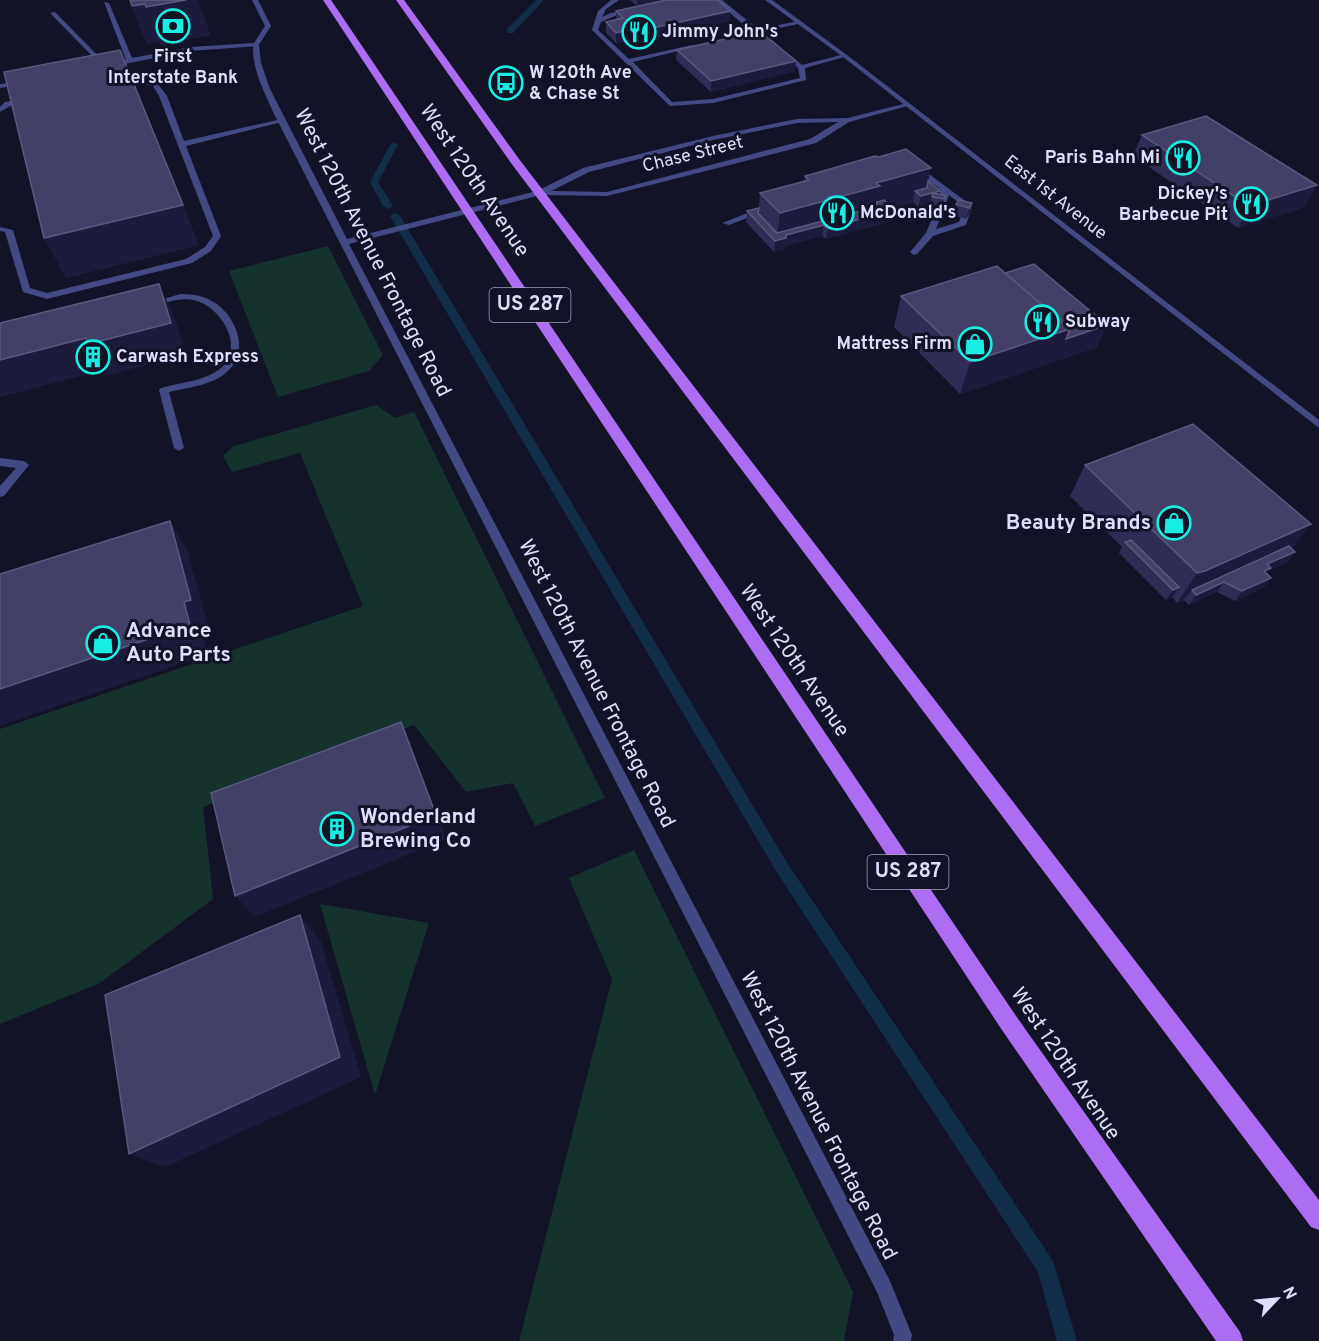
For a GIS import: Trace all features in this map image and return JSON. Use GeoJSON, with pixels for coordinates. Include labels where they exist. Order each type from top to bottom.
{"type":"FeatureCollection","features":[{"type":"Feature","properties":{"kind":"main road","name":"West 120th Avenue"},"geometry":{"type":"LineString","coordinates":[[327,0],[1041,1069],[1231,1341]]}},
{"type":"Feature","properties":{"kind":"main road","name":"West 120th Avenue"},"geometry":{"type":"LineString","coordinates":[[400,0],[540,193],[1319,1219]]}},
{"type":"Feature","properties":{"kind":"street"},"geometry":{"type":"LineString","coordinates":[[94,68],[190,49],[256,45],[268,26],[255,0]]}},
{"type":"Feature","properties":{"kind":"street"},"geometry":{"type":"LineString","coordinates":[[616,0],[599,13],[595,30],[670,104],[713,101],[804,79],[801,67],[718,0]]}},
{"type":"Feature","properties":{"kind":"street","name":"East 1st Avenue"},"geometry":{"type":"LineString","coordinates":[[768,0],[845,56],[1319,425]]}},
{"type":"Feature","properties":{"kind":"street"},"geometry":{"type":"LineString","coordinates":[[106,3],[130,61]]}},
{"type":"Feature","properties":{"kind":"street"},"geometry":{"type":"LineString","coordinates":[[598,21],[613,14],[634,10]]}},
{"type":"Feature","properties":{"kind":"street"},"geometry":{"type":"LineString","coordinates":[[53,13],[72,29],[85,48],[104,66]]}},
{"type":"Feature","properties":{"kind":"street"},"geometry":{"type":"LineString","coordinates":[[733,37],[799,23]]}},
{"type":"Feature","properties":{"kind":"street","name":"West 120th Avenue Frontage Road"},"geometry":{"type":"LineString","coordinates":[[256,45],[255,56],[259,72],[282,121],[884,1287],[903,1335],[902,1341]]}},
{"type":"Feature","properties":{"kind":"street"},"geometry":{"type":"LineString","coordinates":[[628,62],[698,45]]}},
{"type":"Feature","properties":{"kind":"street"},"geometry":{"type":"LineString","coordinates":[[801,67],[845,56]]}},
{"type":"Feature","properties":{"kind":"street"},"geometry":{"type":"LineString","coordinates":[[0,229],[9,230],[26,290],[47,296],[189,261],[208,249],[216,236],[163,96],[155,84],[129,80],[110,84]]}},
{"type":"Feature","properties":{"kind":"street"},"geometry":{"type":"LineString","coordinates":[[0,86],[30,81]]}},
{"type":"Feature","properties":{"kind":"street"},"geometry":{"type":"LineString","coordinates":[[0,110],[8,104],[42,97]]}},
{"type":"Feature","properties":{"kind":"street","name":"Chase Street"},"geometry":{"type":"LineString","coordinates":[[346,242],[540,193],[585,170],[702,141],[797,121],[848,120],[907,105]]}},
{"type":"Feature","properties":{"kind":"street","name":"Chase Street"},"geometry":{"type":"LineString","coordinates":[[540,193],[607,194],[813,141],[848,120]]}},
{"type":"Feature","properties":{"kind":"street"},"geometry":{"type":"LineString","coordinates":[[183,144],[282,121]]}},
{"type":"Feature","properties":{"kind":"street"},"geometry":{"type":"LineString","coordinates":[[910,173],[927,176],[968,206],[963,224],[930,234]]}},
{"type":"Feature","properties":{"kind":"street"},"geometry":{"type":"LineString","coordinates":[[914,252],[930,234],[945,196],[943,187]]}},
{"type":"Feature","properties":{"kind":"street"},"geometry":{"type":"LineString","coordinates":[[726,223],[775,207]]}},
{"type":"Feature","properties":{"kind":"street"},"geometry":{"type":"LineString","coordinates":[[137,308],[182,296],[198,297],[224,312],[237,346],[232,361],[218,374],[164,390],[179,448]]}},
{"type":"Feature","properties":{"kind":"street"},"geometry":{"type":"LineString","coordinates":[[0,462],[24,465],[0,493]]}},
{"type":"Feature","properties":{"kind":"green space"},"geometry":{"type":"Polygon","coordinates":[[[328,246],[383,355],[369,371],[278,397],[229,271],[328,246]]]}},
{"type":"Feature","properties":{"kind":"green space"},"geometry":{"type":"Polygon","coordinates":[[[376,405],[395,418],[414,412],[605,798],[535,826],[513,783],[466,792],[414,725],[203,807],[213,899],[100,983],[0,1024],[0,729],[363,606],[300,453],[232,472],[223,456],[234,446],[376,405]]]}},
{"type":"Feature","properties":{"kind":"green space"},"geometry":{"type":"Polygon","coordinates":[[[634,850],[853,1292],[844,1341],[519,1341],[612,979],[569,878],[634,850]]]}},
{"type":"Feature","properties":{"kind":"green space"},"geometry":{"type":"Polygon","coordinates":[[[320,904],[429,923],[375,1095],[320,904]]]}},
{"type":"Feature","properties":{"kind":"building"},"geometry":{"type":"Polygon","coordinates":[[[130,0],[186,0],[146,7],[145,4],[132,6],[130,0]]]}},
{"type":"Feature","properties":{"kind":"building"},"geometry":{"type":"Polygon","coordinates":[[[666,0],[718,0],[730,11],[653,28],[651,25],[616,33],[606,22],[623,18],[616,11],[666,0]]]}},
{"type":"Feature","properties":{"kind":"building"},"geometry":{"type":"Polygon","coordinates":[[[760,31],[796,61],[711,81],[677,50],[760,31]]]}},
{"type":"Feature","properties":{"kind":"building"},"geometry":{"type":"Polygon","coordinates":[[[120,50],[183,205],[44,238],[4,72],[120,50]]]}},
{"type":"Feature","properties":{"kind":"building"},"geometry":{"type":"Polygon","coordinates":[[[1206,116],[1317,185],[1249,206],[1142,135],[1206,116]]]}},
{"type":"Feature","properties":{"kind":"building"},"geometry":{"type":"Polygon","coordinates":[[[906,149],[931,168],[876,183],[880,186],[780,213],[760,193],[809,180],[805,176],[906,149]]]}},
{"type":"Feature","properties":{"kind":"building"},"geometry":{"type":"Polygon","coordinates":[[[928,181],[940,191],[921,196],[915,191],[927,188],[928,181]]]}},
{"type":"Feature","properties":{"kind":"building"},"geometry":{"type":"Polygon","coordinates":[[[933,193],[945,195],[944,199],[932,197],[933,193]]]}},
{"type":"Feature","properties":{"kind":"building"},"geometry":{"type":"Polygon","coordinates":[[[884,200],[893,210],[828,228],[824,225],[786,235],[786,238],[775,241],[747,211],[759,208],[758,213],[777,233],[876,207],[877,202],[884,200]]]}},
{"type":"Feature","properties":{"kind":"building"},"geometry":{"type":"Polygon","coordinates":[[[959,200],[972,203],[969,208],[956,204],[959,200]]]}},
{"type":"Feature","properties":{"kind":"building"},"geometry":{"type":"Polygon","coordinates":[[[1034,264],[1107,325],[1066,339],[1070,329],[1005,273],[1034,264]]]}},
{"type":"Feature","properties":{"kind":"building"},"geometry":{"type":"Polygon","coordinates":[[[997,266],[1070,329],[970,362],[901,296],[997,266]]]}},
{"type":"Feature","properties":{"kind":"building"},"geometry":{"type":"Polygon","coordinates":[[[159,284],[171,323],[88,344],[86,338],[0,360],[0,323],[159,284]]]}},
{"type":"Feature","properties":{"kind":"building"},"geometry":{"type":"Polygon","coordinates":[[[1193,424],[1311,524],[1197,573],[1085,465],[1193,424]]]}},
{"type":"Feature","properties":{"kind":"building","name":"Advance Auto Parts"},"geometry":{"type":"Polygon","coordinates":[[[170,521],[191,600],[184,602],[190,625],[0,689],[0,574],[170,521]]]}},
{"type":"Feature","properties":{"kind":"building"},"geometry":{"type":"Polygon","coordinates":[[[1131,540],[1179,587],[1173,590],[1125,542],[1131,540]]]}},
{"type":"Feature","properties":{"kind":"building"},"geometry":{"type":"Polygon","coordinates":[[[1289,546],[1295,552],[1267,564],[1271,568],[1264,571],[1271,578],[1242,591],[1224,582],[1196,595],[1192,590],[1289,546]]]}},
{"type":"Feature","properties":{"kind":"building","name":"Wonderland Brewing Co"},"geometry":{"type":"Polygon","coordinates":[[[401,722],[436,815],[235,896],[211,793],[401,722]]]}},
{"type":"Feature","properties":{"kind":"building"},"geometry":{"type":"Polygon","coordinates":[[[300,915],[340,1057],[129,1154],[105,995],[300,915]]]}},
{"type":"Feature","properties":{"kind":"waterway"},"geometry":{"type":"LineString","coordinates":[[510,31],[540,0]]}},
{"type":"Feature","properties":{"kind":"waterway"},"geometry":{"type":"LineString","coordinates":[[388,206],[374,182],[394,145]]}},
{"type":"Feature","properties":{"kind":"waterway"},"geometry":{"type":"LineString","coordinates":[[395,216],[781,866],[1046,1268],[1067,1341]]}},
{"type":"Feature","properties":{"kind":"place","name":"First Interstate Bank"},"geometry":{"type":"Point","coordinates":[173,26]}},
{"type":"Feature","properties":{"kind":"place","name":"Jimmy John's"},"geometry":{"type":"Point","coordinates":[639,32]}},
{"type":"Feature","properties":{"kind":"place","name":"W 120th Ave & Chase St"},"geometry":{"type":"Point","coordinates":[506,83]}},
{"type":"Feature","properties":{"kind":"place","name":"Paris Bahn Mi"},"geometry":{"type":"Point","coordinates":[1183,158]}},
{"type":"Feature","properties":{"kind":"place","name":"Dickey's Barbecue Pit"},"geometry":{"type":"Point","coordinates":[1251,204]}},
{"type":"Feature","properties":{"kind":"place","name":"McDonald's"},"geometry":{"type":"Point","coordinates":[837,213]}},
{"type":"Feature","properties":{"kind":"place","name":"Subway"},"geometry":{"type":"Point","coordinates":[1042,322]}},
{"type":"Feature","properties":{"kind":"place","name":"Mattress Firm"},"geometry":{"type":"Point","coordinates":[975,344]}},
{"type":"Feature","properties":{"kind":"place","name":"Carwash Express"},"geometry":{"type":"Point","coordinates":[93,357]}},
{"type":"Feature","properties":{"kind":"place","name":"Beauty Brands"},"geometry":{"type":"Point","coordinates":[1174,523]}},
{"type":"Feature","properties":{"kind":"place","name":"Advance Auto Parts"},"geometry":{"type":"Point","coordinates":[103,643]}},
{"type":"Feature","properties":{"kind":"place","name":"Wonderland Brewing Co"},"geometry":{"type":"Point","coordinates":[337,829]}}]}
